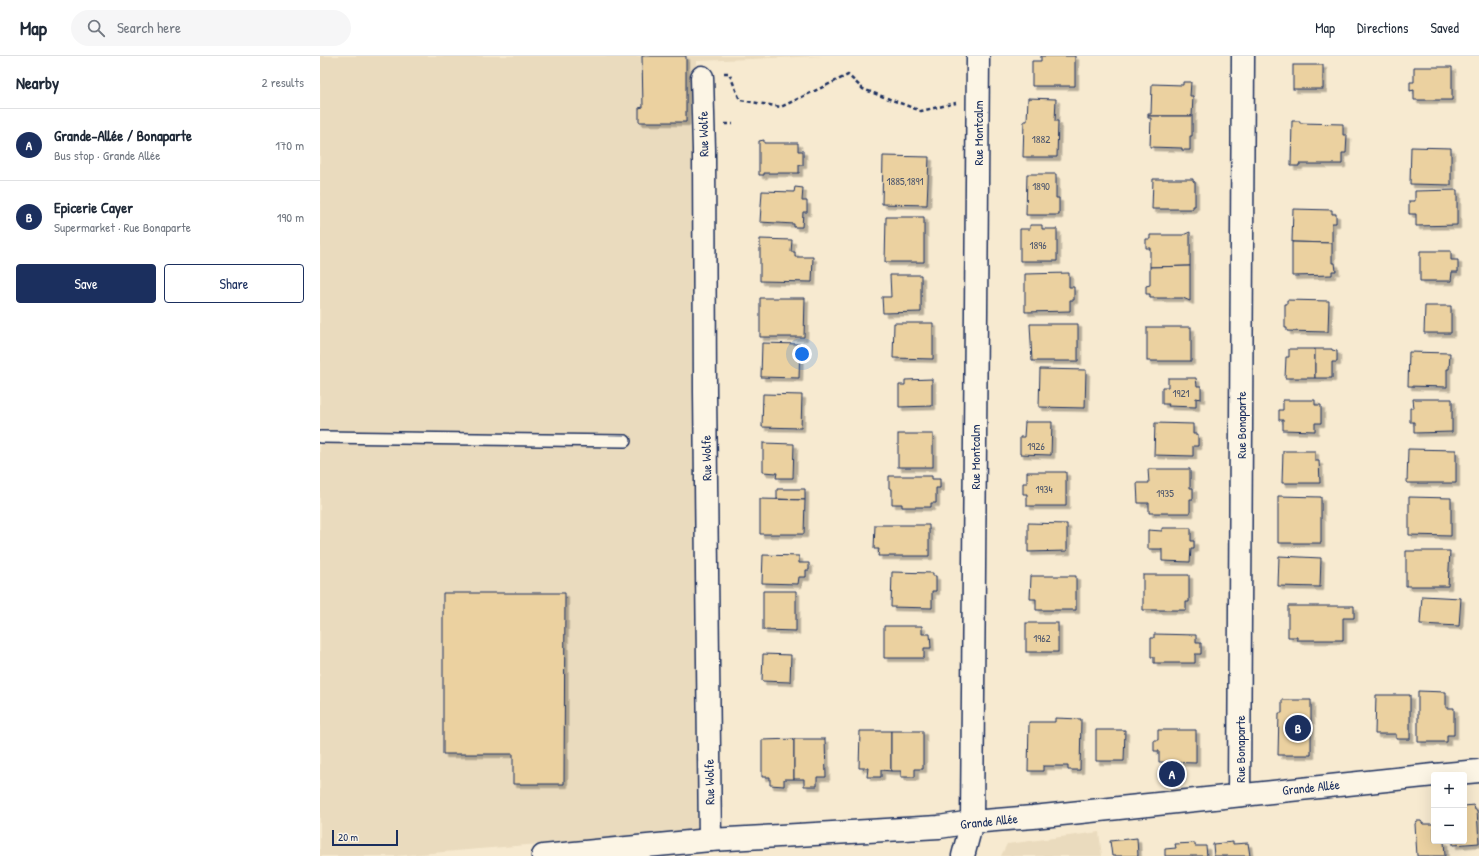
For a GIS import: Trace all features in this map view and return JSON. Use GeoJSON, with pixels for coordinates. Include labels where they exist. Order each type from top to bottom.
{"type":"FeatureCollection","features":[{"type":"Feature","properties":{"kind":"street","name":"Rue Montcalm"},"geometry":{"type":"LineString","coordinates":[[963,856],[972,822],[978,56]]}},
{"type":"Feature","properties":{"kind":"street","name":"Rue Bonaparte"},"geometry":{"type":"LineString","coordinates":[[1239,795],[1243,56]]}},
{"type":"Feature","properties":{"kind":"street","name":"Rue Wolfe"},"geometry":{"type":"LineString","coordinates":[[702,77],[704,150],[705,408],[710,840]]}},
{"type":"Feature","properties":{"kind":"street","name":"Grande Allée"},"geometry":{"type":"LineString","coordinates":[[1467,772],[1479,771]]}},
{"type":"Feature","properties":{"kind":"street","name":"Grande Allée"},"geometry":{"type":"LineString","coordinates":[[543,856],[710,840],[939,827],[972,822],[1431,775]]}},
{"type":"Feature","properties":{"kind":"lane"},"geometry":{"type":"LineString","coordinates":[[320,437],[625,441]]}},
{"type":"Feature","properties":{"kind":"path"},"geometry":{"type":"LineString","coordinates":[[702,77],[729,73],[740,100],[781,107],[848,75],[863,89],[921,111],[957,103]]}},
{"type":"Feature","properties":{"kind":"shaded area"},"geometry":{"type":"Polygon","coordinates":[[[320,56],[823,56],[697,61],[697,831],[396,856],[320,856],[320,56]]]}},
{"type":"Feature","properties":{"kind":"shaded area"},"geometry":{"type":"Polygon","coordinates":[[[1099,832],[1102,856],[1001,856],[1007,844],[1099,832]]]}},
{"type":"Feature","properties":{"kind":"building"},"geometry":{"type":"Polygon","coordinates":[[[642,56],[686,56],[686,122],[639,122],[639,108],[643,107],[642,56]]]}},
{"type":"Feature","properties":{"kind":"building"},"geometry":{"type":"Polygon","coordinates":[[[1041,56],[1075,56],[1075,86],[1032,86],[1032,61],[1041,61],[1041,56]]]}},
{"type":"Feature","properties":{"kind":"building"},"geometry":{"type":"Polygon","coordinates":[[[1293,65],[1323,65],[1323,89],[1293,89],[1293,65]]]}},
{"type":"Feature","properties":{"kind":"building"},"geometry":{"type":"Polygon","coordinates":[[[1414,67],[1452,67],[1452,100],[1414,100],[1414,90],[1410,91],[1410,82],[1414,82],[1414,67]]]}},
{"type":"Feature","properties":{"kind":"building"},"geometry":{"type":"Polygon","coordinates":[[[1183,82],[1191,82],[1190,96],[1193,96],[1192,116],[1148,116],[1148,114],[1151,114],[1152,84],[1183,85],[1183,82]]]}},
{"type":"Feature","properties":{"kind":"building"},"geometry":{"type":"Polygon","coordinates":[[[1028,98],[1056,99],[1055,121],[1058,121],[1057,157],[1023,157],[1024,121],[1027,121],[1028,98]]]}},
{"type":"Feature","properties":{"kind":"building"},"geometry":{"type":"Polygon","coordinates":[[[1148,116],[1192,116],[1190,150],[1182,150],[1182,148],[1150,147],[1151,118],[1148,118],[1148,116]]]}},
{"type":"Feature","properties":{"kind":"building"},"geometry":{"type":"Polygon","coordinates":[[[1292,121],[1300,121],[1300,123],[1343,124],[1343,135],[1347,135],[1346,153],[1342,153],[1342,164],[1299,164],[1299,166],[1291,166],[1292,121]]]}},
{"type":"Feature","properties":{"kind":"building"},"geometry":{"type":"Polygon","coordinates":[[[764,140],[764,143],[798,143],[798,151],[803,151],[803,165],[799,165],[799,173],[764,173],[764,175],[759,175],[759,141],[764,140]]]}},
{"type":"Feature","properties":{"kind":"building"},"geometry":{"type":"Polygon","coordinates":[[[1411,147],[1451,148],[1451,185],[1410,184],[1411,147]]]}},
{"type":"Feature","properties":{"kind":"building"},"geometry":{"type":"Polygon","coordinates":[[[883,156],[929,157],[927,205],[882,204],[883,156]]]}},
{"type":"Feature","properties":{"kind":"building"},"geometry":{"type":"Polygon","coordinates":[[[1027,174],[1056,174],[1056,198],[1059,198],[1059,215],[1026,215],[1027,174]]]}},
{"type":"Feature","properties":{"kind":"building"},"geometry":{"type":"Polygon","coordinates":[[[1153,179],[1193,179],[1195,182],[1195,206],[1193,206],[1193,209],[1152,209],[1153,179]]]}},
{"type":"Feature","properties":{"kind":"building"},"geometry":{"type":"Polygon","coordinates":[[[795,187],[803,188],[802,201],[807,201],[807,212],[803,212],[802,227],[794,227],[794,224],[760,222],[762,191],[794,192],[795,187]]]}},
{"type":"Feature","properties":{"kind":"building"},"geometry":{"type":"Polygon","coordinates":[[[1457,190],[1457,225],[1416,226],[1416,214],[1409,214],[1409,201],[1415,201],[1415,191],[1457,190]]]}},
{"type":"Feature","properties":{"kind":"building"},"geometry":{"type":"Polygon","coordinates":[[[1293,209],[1332,210],[1332,214],[1336,214],[1336,223],[1332,223],[1332,243],[1292,242],[1293,209]]]}},
{"type":"Feature","properties":{"kind":"building"},"geometry":{"type":"Polygon","coordinates":[[[886,217],[924,217],[924,262],[885,262],[886,217]]]}},
{"type":"Feature","properties":{"kind":"building"},"geometry":{"type":"Polygon","coordinates":[[[1030,225],[1042,225],[1042,229],[1057,229],[1057,261],[1020,261],[1020,229],[1030,229],[1030,225]]]}},
{"type":"Feature","properties":{"kind":"building"},"geometry":{"type":"Polygon","coordinates":[[[1190,232],[1190,266],[1150,267],[1150,248],[1146,248],[1146,239],[1150,239],[1150,235],[1183,235],[1190,232]]]}},
{"type":"Feature","properties":{"kind":"building"},"geometry":{"type":"Polygon","coordinates":[[[760,239],[792,240],[791,252],[795,252],[795,257],[813,257],[812,282],[760,281],[760,239]]]}},
{"type":"Feature","properties":{"kind":"building"},"geometry":{"type":"Polygon","coordinates":[[[1292,242],[1332,243],[1332,263],[1335,263],[1336,271],[1332,271],[1332,275],[1292,276],[1292,242]]]}},
{"type":"Feature","properties":{"kind":"building"},"geometry":{"type":"Polygon","coordinates":[[[1420,251],[1451,251],[1451,260],[1458,260],[1458,272],[1452,272],[1451,281],[1420,281],[1420,251]]]}},
{"type":"Feature","properties":{"kind":"building"},"geometry":{"type":"Polygon","coordinates":[[[1190,266],[1190,301],[1183,298],[1150,298],[1150,294],[1146,294],[1146,286],[1150,285],[1150,267],[1190,266]]]}},
{"type":"Feature","properties":{"kind":"building"},"geometry":{"type":"Polygon","coordinates":[[[1069,273],[1069,287],[1074,287],[1074,300],[1070,300],[1070,311],[1025,312],[1025,274],[1069,273]]]}},
{"type":"Feature","properties":{"kind":"building"},"geometry":{"type":"Polygon","coordinates":[[[890,275],[921,275],[921,312],[883,313],[882,297],[891,297],[890,275]]]}},
{"type":"Feature","properties":{"kind":"building"},"geometry":{"type":"Polygon","coordinates":[[[760,298],[805,298],[804,337],[760,337],[760,298]]]}},
{"type":"Feature","properties":{"kind":"building"},"geometry":{"type":"Polygon","coordinates":[[[1287,300],[1329,301],[1328,332],[1287,331],[1287,328],[1285,328],[1285,304],[1287,304],[1287,300]]]}},
{"type":"Feature","properties":{"kind":"building"},"geometry":{"type":"Polygon","coordinates":[[[1425,306],[1451,306],[1451,333],[1424,333],[1425,306]]]}},
{"type":"Feature","properties":{"kind":"building"},"geometry":{"type":"Polygon","coordinates":[[[894,323],[933,323],[933,359],[893,358],[894,323]]]}},
{"type":"Feature","properties":{"kind":"building"},"geometry":{"type":"Polygon","coordinates":[[[1030,324],[1078,324],[1078,361],[1032,361],[1030,324]]]}},
{"type":"Feature","properties":{"kind":"building"},"geometry":{"type":"Polygon","coordinates":[[[1147,327],[1191,327],[1191,361],[1147,361],[1147,327]]]}},
{"type":"Feature","properties":{"kind":"building"},"geometry":{"type":"Polygon","coordinates":[[[762,343],[800,344],[799,378],[761,377],[762,343]]]}},
{"type":"Feature","properties":{"kind":"building"},"geometry":{"type":"Polygon","coordinates":[[[1289,349],[1315,349],[1315,378],[1285,378],[1286,357],[1289,357],[1289,349]]]}},
{"type":"Feature","properties":{"kind":"building"},"geometry":{"type":"Polygon","coordinates":[[[1315,349],[1332,349],[1337,351],[1337,362],[1332,362],[1332,378],[1315,378],[1315,349]]]}},
{"type":"Feature","properties":{"kind":"building"},"geometry":{"type":"Polygon","coordinates":[[[1409,352],[1450,353],[1449,369],[1447,369],[1447,387],[1408,386],[1409,352]]]}},
{"type":"Feature","properties":{"kind":"building"},"geometry":{"type":"Polygon","coordinates":[[[1040,369],[1086,370],[1085,408],[1039,407],[1040,369]]]}},
{"type":"Feature","properties":{"kind":"building"},"geometry":{"type":"Polygon","coordinates":[[[1168,378],[1196,378],[1197,386],[1201,386],[1201,399],[1196,398],[1196,407],[1168,406],[1169,404],[1162,404],[1162,387],[1168,387],[1168,378]]]}},
{"type":"Feature","properties":{"kind":"building"},"geometry":{"type":"Polygon","coordinates":[[[932,379],[932,406],[899,407],[899,385],[905,385],[905,380],[932,379]]]}},
{"type":"Feature","properties":{"kind":"building"},"geometry":{"type":"Polygon","coordinates":[[[763,394],[802,395],[801,428],[762,427],[763,394]]]}},
{"type":"Feature","properties":{"kind":"building"},"geometry":{"type":"Polygon","coordinates":[[[1413,399],[1452,399],[1452,432],[1414,433],[1414,422],[1410,422],[1410,408],[1414,408],[1413,399]]]}},
{"type":"Feature","properties":{"kind":"building"},"geometry":{"type":"Polygon","coordinates":[[[1283,400],[1315,400],[1315,405],[1321,405],[1321,423],[1315,423],[1315,431],[1283,430],[1283,420],[1279,420],[1279,410],[1283,410],[1283,400]]]}},
{"type":"Feature","properties":{"kind":"building"},"geometry":{"type":"Polygon","coordinates":[[[1025,422],[1052,422],[1051,455],[1020,454],[1020,437],[1024,437],[1025,422]]]}},
{"type":"Feature","properties":{"kind":"building"},"geometry":{"type":"Polygon","coordinates":[[[1155,423],[1193,424],[1193,434],[1198,434],[1198,446],[1193,446],[1193,456],[1154,455],[1155,423]]]}},
{"type":"Feature","properties":{"kind":"building"},"geometry":{"type":"Polygon","coordinates":[[[898,434],[933,434],[933,467],[898,467],[898,434]]]}},
{"type":"Feature","properties":{"kind":"building"},"geometry":{"type":"Polygon","coordinates":[[[763,443],[794,444],[793,478],[776,478],[777,473],[763,472],[763,443]]]}},
{"type":"Feature","properties":{"kind":"building"},"geometry":{"type":"Polygon","coordinates":[[[1408,449],[1456,450],[1456,483],[1407,483],[1408,449]]]}},
{"type":"Feature","properties":{"kind":"building"},"geometry":{"type":"Polygon","coordinates":[[[1283,451],[1315,451],[1315,461],[1319,461],[1320,483],[1282,483],[1283,451]]]}},
{"type":"Feature","properties":{"kind":"building"},"geometry":{"type":"Polygon","coordinates":[[[1148,469],[1190,469],[1190,488],[1193,488],[1193,499],[1190,499],[1190,513],[1149,513],[1149,503],[1138,503],[1137,483],[1149,483],[1148,469]]]}},
{"type":"Feature","properties":{"kind":"building"},"geometry":{"type":"Polygon","coordinates":[[[1027,472],[1066,472],[1066,506],[1027,506],[1027,494],[1023,494],[1023,483],[1027,483],[1027,472]]]}},
{"type":"Feature","properties":{"kind":"building"},"geometry":{"type":"Polygon","coordinates":[[[889,476],[932,476],[932,479],[940,479],[940,488],[936,488],[936,503],[931,503],[931,507],[902,507],[902,504],[892,504],[892,489],[889,488],[889,476]]]}},
{"type":"Feature","properties":{"kind":"building"},"geometry":{"type":"Polygon","coordinates":[[[777,489],[805,489],[805,500],[777,499],[777,489]]]}},
{"type":"Feature","properties":{"kind":"building"},"geometry":{"type":"Polygon","coordinates":[[[1278,496],[1321,497],[1321,543],[1278,543],[1278,496]]]}},
{"type":"Feature","properties":{"kind":"building"},"geometry":{"type":"Polygon","coordinates":[[[1409,497],[1451,498],[1451,536],[1409,535],[1409,497]]]}},
{"type":"Feature","properties":{"kind":"building"},"geometry":{"type":"Polygon","coordinates":[[[760,499],[805,500],[804,534],[760,534],[760,499]]]}},
{"type":"Feature","properties":{"kind":"building"},"geometry":{"type":"Polygon","coordinates":[[[1028,523],[1067,524],[1067,551],[1028,552],[1028,523]]]}},
{"type":"Feature","properties":{"kind":"building"},"geometry":{"type":"Polygon","coordinates":[[[875,525],[929,525],[929,556],[878,556],[879,549],[874,549],[875,525]]]}},
{"type":"Feature","properties":{"kind":"building"},"geometry":{"type":"Polygon","coordinates":[[[1162,528],[1191,528],[1191,541],[1194,541],[1194,549],[1191,549],[1190,562],[1162,561],[1162,549],[1148,549],[1148,530],[1162,531],[1162,528]]]}},
{"type":"Feature","properties":{"kind":"building"},"geometry":{"type":"Polygon","coordinates":[[[1406,551],[1450,551],[1448,586],[1406,586],[1406,551]]]}},
{"type":"Feature","properties":{"kind":"building"},"geometry":{"type":"Polygon","coordinates":[[[763,555],[799,556],[799,563],[809,563],[809,570],[806,570],[806,577],[799,577],[798,584],[762,583],[763,555]]]}},
{"type":"Feature","properties":{"kind":"building"},"geometry":{"type":"Polygon","coordinates":[[[1279,556],[1321,558],[1320,587],[1278,586],[1279,556]]]}},
{"type":"Feature","properties":{"kind":"building"},"geometry":{"type":"Polygon","coordinates":[[[892,572],[933,573],[933,576],[936,576],[936,591],[932,591],[932,608],[891,607],[892,572]]]}},
{"type":"Feature","properties":{"kind":"building"},"geometry":{"type":"Polygon","coordinates":[[[1143,575],[1189,575],[1189,602],[1186,602],[1186,610],[1143,610],[1143,575]]]}},
{"type":"Feature","properties":{"kind":"building"},"geometry":{"type":"Polygon","coordinates":[[[1031,576],[1076,576],[1076,610],[1036,610],[1036,599],[1030,599],[1031,576]]]}},
{"type":"Feature","properties":{"kind":"building"},"geometry":{"type":"Polygon","coordinates":[[[763,591],[796,591],[796,631],[763,630],[763,591]]]}},
{"type":"Feature","properties":{"kind":"building"},"geometry":{"type":"Polygon","coordinates":[[[443,593],[565,593],[564,784],[513,784],[513,754],[443,754],[443,593]]]}},
{"type":"Feature","properties":{"kind":"building"},"geometry":{"type":"Polygon","coordinates":[[[1422,596],[1461,598],[1459,626],[1420,624],[1422,596]]]}},
{"type":"Feature","properties":{"kind":"building"},"geometry":{"type":"Polygon","coordinates":[[[1288,606],[1354,606],[1354,618],[1343,618],[1343,640],[1297,640],[1297,637],[1288,637],[1288,606]]]}},
{"type":"Feature","properties":{"kind":"building"},"geometry":{"type":"Polygon","coordinates":[[[1026,623],[1058,623],[1058,652],[1026,652],[1026,623]]]}},
{"type":"Feature","properties":{"kind":"building"},"geometry":{"type":"Polygon","coordinates":[[[884,626],[922,626],[922,634],[930,634],[931,648],[924,648],[924,658],[884,658],[884,626]]]}},
{"type":"Feature","properties":{"kind":"building"},"geometry":{"type":"Polygon","coordinates":[[[1154,634],[1196,635],[1196,643],[1201,643],[1201,654],[1195,654],[1195,663],[1154,663],[1154,657],[1151,657],[1151,638],[1154,638],[1154,634]]]}},
{"type":"Feature","properties":{"kind":"building"},"geometry":{"type":"Polygon","coordinates":[[[763,654],[791,655],[790,682],[762,681],[763,654]]]}},
{"type":"Feature","properties":{"kind":"building"},"geometry":{"type":"Polygon","coordinates":[[[1418,691],[1446,692],[1446,708],[1454,708],[1454,735],[1447,735],[1447,742],[1418,742],[1418,691]]]}},
{"type":"Feature","properties":{"kind":"building"},"geometry":{"type":"Polygon","coordinates":[[[1376,695],[1410,695],[1410,739],[1396,739],[1396,734],[1375,734],[1376,695]]]}},
{"type":"Feature","properties":{"kind":"building"},"geometry":{"type":"Polygon","coordinates":[[[1282,700],[1311,700],[1311,755],[1278,755],[1279,713],[1282,713],[1282,700]]]}},
{"type":"Feature","properties":{"kind":"building"},"geometry":{"type":"Polygon","coordinates":[[[1055,718],[1081,719],[1080,770],[1068,770],[1068,766],[1043,766],[1043,771],[1028,771],[1029,722],[1055,722],[1055,718]]]}},
{"type":"Feature","properties":{"kind":"building"},"geometry":{"type":"Polygon","coordinates":[[[1096,730],[1125,730],[1124,761],[1096,761],[1096,730]]]}},
{"type":"Feature","properties":{"kind":"building"},"geometry":{"type":"Polygon","coordinates":[[[1158,730],[1196,730],[1196,763],[1159,762],[1159,751],[1154,751],[1154,740],[1158,740],[1158,730]]]}},
{"type":"Feature","properties":{"kind":"building"},"geometry":{"type":"Polygon","coordinates":[[[860,731],[891,731],[891,771],[881,770],[881,777],[867,777],[868,768],[859,768],[860,731]]]}},
{"type":"Feature","properties":{"kind":"building"},"geometry":{"type":"Polygon","coordinates":[[[891,731],[923,731],[923,769],[915,769],[915,777],[901,777],[901,771],[891,771],[891,731]]]}},
{"type":"Feature","properties":{"kind":"building"},"geometry":{"type":"Polygon","coordinates":[[[794,739],[794,779],[784,779],[784,786],[770,785],[770,777],[762,777],[762,740],[794,739]]]}},
{"type":"Feature","properties":{"kind":"building"},"geometry":{"type":"Polygon","coordinates":[[[794,739],[825,739],[826,777],[817,777],[817,786],[804,786],[804,779],[794,779],[794,739]]]}},
{"type":"Feature","properties":{"kind":"building"},"geometry":{"type":"Polygon","coordinates":[[[1474,805],[1475,810],[1477,810],[1479,843],[1467,844],[1467,806],[1474,805]]]}},
{"type":"Feature","properties":{"kind":"building"},"geometry":{"type":"Polygon","coordinates":[[[1417,821],[1421,821],[1423,824],[1431,824],[1431,844],[1444,844],[1445,856],[1417,856],[1415,824],[1417,821]]]}},
{"type":"Feature","properties":{"kind":"building"},"geometry":{"type":"Polygon","coordinates":[[[1137,838],[1138,856],[1112,856],[1110,841],[1137,838]]]}},
{"type":"Feature","properties":{"kind":"building"},"geometry":{"type":"Polygon","coordinates":[[[1233,842],[1233,844],[1248,843],[1250,856],[1214,856],[1213,844],[1233,842]]]}},
{"type":"Feature","properties":{"kind":"building"},"geometry":{"type":"Polygon","coordinates":[[[1195,843],[1195,846],[1206,846],[1207,856],[1165,856],[1165,849],[1176,848],[1175,844],[1195,843]]]}},
{"type":"Feature","properties":{"kind":"place","name":"Epicerie Cayer"},"geometry":{"type":"Point","coordinates":[1298,728]}},
{"type":"Feature","properties":{"kind":"place","name":"Grande-Allée / Bonaparte"},"geometry":{"type":"Point","coordinates":[1172,774]}}]}
